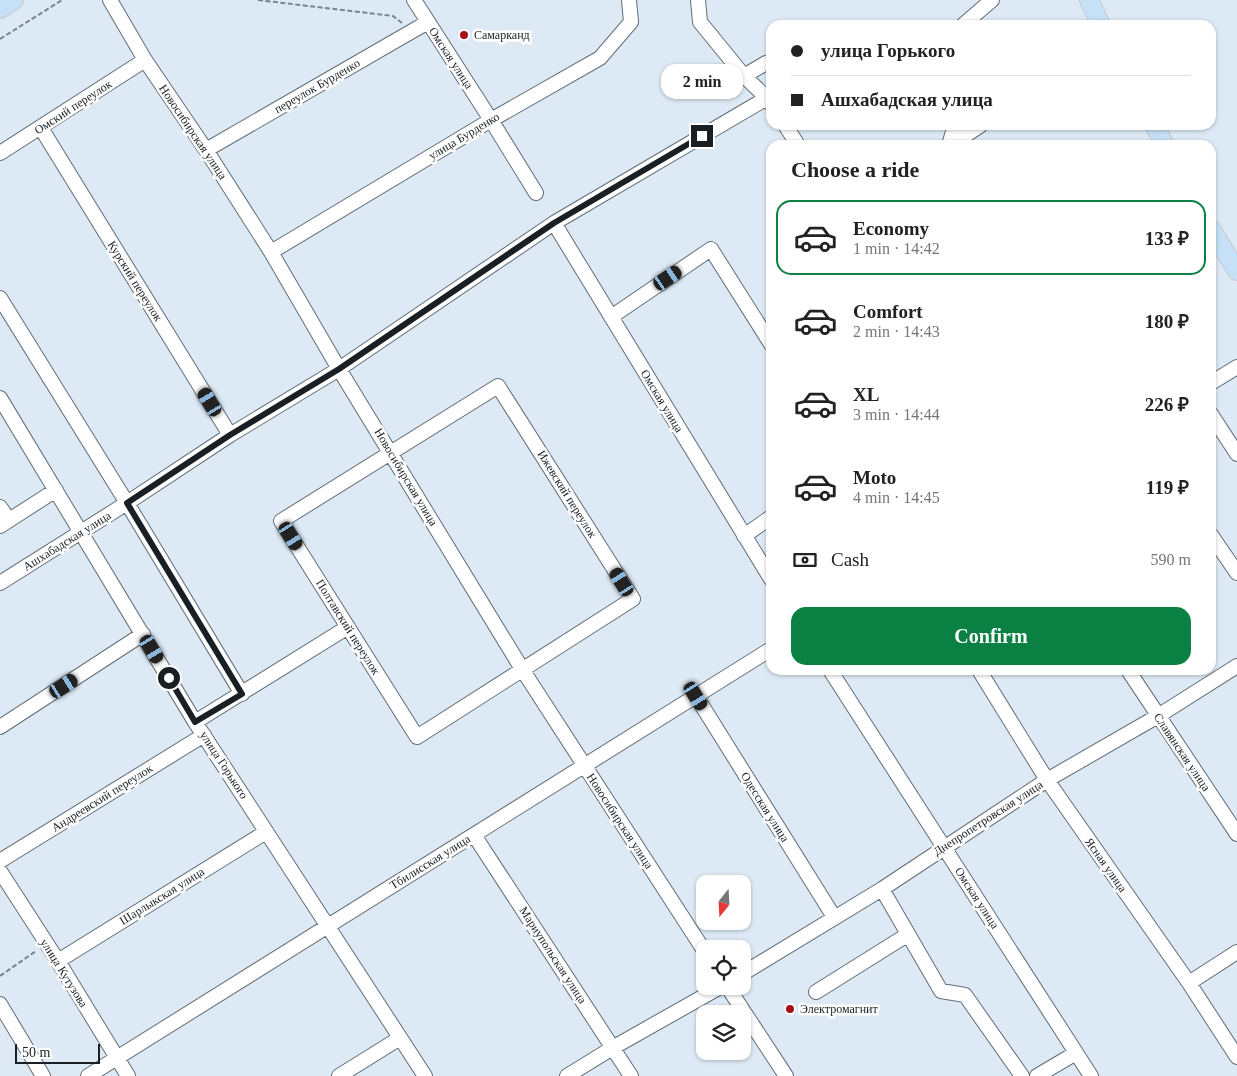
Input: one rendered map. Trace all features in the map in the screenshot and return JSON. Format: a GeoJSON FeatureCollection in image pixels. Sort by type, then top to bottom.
{"type":"FeatureCollection","features":[{"type":"Feature","properties":{"kind":"main road"},"geometry":{"type":"LineString","coordinates":[[0,9],[14,0]]}},
{"type":"Feature","properties":{"kind":"main road"},"geometry":{"type":"LineString","coordinates":[[1089,0],[1099,20]]}},
{"type":"Feature","properties":{"kind":"main road"},"geometry":{"type":"LineString","coordinates":[[1216,242],[1237,271]]}},
{"type":"Feature","properties":{"kind":"street","name":"Новосибирская улица"},"geometry":{"type":"LineString","coordinates":[[110,0],[145,60],[206,150],[271,252],[339,369],[522,669],[697,940]]}},
{"type":"Feature","properties":{"kind":"street","name":"Омская улица"},"geometry":{"type":"LineString","coordinates":[[414,0],[536,193]]}},
{"type":"Feature","properties":{"kind":"street","name":"улица Бурденко"},"geometry":{"type":"LineString","coordinates":[[271,252],[491,120],[600,58],[631,22],[629,0]]}},
{"type":"Feature","properties":{"kind":"street"},"geometry":{"type":"LineString","coordinates":[[698,0],[700,22],[744,76],[766,98]]}},
{"type":"Feature","properties":{"kind":"street"},"geometry":{"type":"LineString","coordinates":[[969,20],[992,0]]}},
{"type":"Feature","properties":{"kind":"street","name":"переулок Бурденко"},"geometry":{"type":"LineString","coordinates":[[206,150],[428,22]]}},
{"type":"Feature","properties":{"kind":"street","name":"Омский переулок"},"geometry":{"type":"LineString","coordinates":[[0,152],[41,128],[145,60]]}},
{"type":"Feature","properties":{"kind":"street"},"geometry":{"type":"LineString","coordinates":[[744,76],[766,63]]}},
{"type":"Feature","properties":{"kind":"street","name":"Ашхабадская улица"},"geometry":{"type":"LineString","coordinates":[[0,583],[230,435],[339,369],[554,223],[766,103]]}},
{"type":"Feature","properties":{"kind":"street","name":"Курский переулок"},"geometry":{"type":"LineString","coordinates":[[41,128],[230,435]]}},
{"type":"Feature","properties":{"kind":"street"},"geometry":{"type":"LineString","coordinates":[[958,140],[973,130]]}},
{"type":"Feature","properties":{"kind":"street","name":"Омская улица"},"geometry":{"type":"LineString","coordinates":[[554,223],[766,571]]}},
{"type":"Feature","properties":{"kind":"street"},"geometry":{"type":"LineString","coordinates":[[610,317],[711,249],[766,336]]}},
{"type":"Feature","properties":{"kind":"street"},"geometry":{"type":"LineString","coordinates":[[0,298],[242,694]]}},
{"type":"Feature","properties":{"kind":"street"},"geometry":{"type":"LineString","coordinates":[[1216,380],[1237,367]]}},
{"type":"Feature","properties":{"kind":"street","name":"Ижевский переулок"},"geometry":{"type":"LineString","coordinates":[[391,452],[498,386],[633,599],[522,669]]}},
{"type":"Feature","properties":{"kind":"street","name":"улица Горького"},"geometry":{"type":"LineString","coordinates":[[0,398],[195,722],[425,1076]]}},
{"type":"Feature","properties":{"kind":"street"},"geometry":{"type":"LineString","coordinates":[[1216,422],[1237,454]]}},
{"type":"Feature","properties":{"kind":"street","name":"Полтавский переулок"},"geometry":{"type":"LineString","coordinates":[[391,452],[282,520],[417,736],[522,669]]}},
{"type":"Feature","properties":{"kind":"street"},"geometry":{"type":"LineString","coordinates":[[0,507],[4,523],[56,490]]}},
{"type":"Feature","properties":{"kind":"street"},"geometry":{"type":"LineString","coordinates":[[744,536],[766,521]]}},
{"type":"Feature","properties":{"kind":"street"},"geometry":{"type":"LineString","coordinates":[[1216,542],[1237,573]]}},
{"type":"Feature","properties":{"kind":"street"},"geometry":{"type":"LineString","coordinates":[[195,722],[348,627]]}},
{"type":"Feature","properties":{"kind":"street"},"geometry":{"type":"LineString","coordinates":[[0,727],[143,634]]}},
{"type":"Feature","properties":{"kind":"street","name":"Тбилисская улица"},"geometry":{"type":"LineString","coordinates":[[88,1076],[766,652]]}},
{"type":"Feature","properties":{"kind":"street","name":"Днепропетровская улица"},"geometry":{"type":"LineString","coordinates":[[751,968],[882,889],[1047,780],[1158,716],[1237,666]]}},
{"type":"Feature","properties":{"kind":"street","name":"Омская улица"},"geometry":{"type":"LineString","coordinates":[[833,675],[1092,1076]]}},
{"type":"Feature","properties":{"kind":"street","name":"Ясная улица"},"geometry":{"type":"LineString","coordinates":[[982,675],[1047,780],[1189,983],[1237,1056]]}},
{"type":"Feature","properties":{"kind":"street","name":"Славянская улица"},"geometry":{"type":"LineString","coordinates":[[1131,675],[1237,834]]}},
{"type":"Feature","properties":{"kind":"street","name":"Одесская улица"},"geometry":{"type":"LineString","coordinates":[[696,696],[834,917]]}},
{"type":"Feature","properties":{"kind":"street","name":"Андреевский переулок"},"geometry":{"type":"LineString","coordinates":[[0,861],[204,735]]}},
{"type":"Feature","properties":{"kind":"street","name":"Шарлыкская улица"},"geometry":{"type":"LineString","coordinates":[[58,961],[266,832]]}},
{"type":"Feature","properties":{"kind":"street","name":"Мариупольская улица"},"geometry":{"type":"LineString","coordinates":[[474,835],[614,1047],[631,1076]]}},
{"type":"Feature","properties":{"kind":"street","name":"улица Кутузова"},"geometry":{"type":"LineString","coordinates":[[0,871],[58,961],[128,1076]]}},
{"type":"Feature","properties":{"kind":"street"},"geometry":{"type":"LineString","coordinates":[[882,889],[941,991],[965,995],[1022,1076]]}},
{"type":"Feature","properties":{"kind":"street"},"geometry":{"type":"LineString","coordinates":[[816,992],[907,935]]}},
{"type":"Feature","properties":{"kind":"street"},"geometry":{"type":"LineString","coordinates":[[1189,983],[1237,952]]}},
{"type":"Feature","properties":{"kind":"street"},"geometry":{"type":"LineString","coordinates":[[567,1076],[706,995]]}},
{"type":"Feature","properties":{"kind":"street"},"geometry":{"type":"LineString","coordinates":[[733,995],[786,1076]]}},
{"type":"Feature","properties":{"kind":"street"},"geometry":{"type":"LineString","coordinates":[[0,1004],[43,1076]]}},
{"type":"Feature","properties":{"kind":"street"},"geometry":{"type":"LineString","coordinates":[[339,1076],[400,1038]]}},
{"type":"Feature","properties":{"kind":"street"},"geometry":{"type":"LineString","coordinates":[[1037,1076],[1076,1053]]}},
{"type":"Feature","properties":{"kind":"path"},"geometry":{"type":"LineString","coordinates":[[0,39],[62,0]]}},
{"type":"Feature","properties":{"kind":"path"},"geometry":{"type":"LineString","coordinates":[[258,0],[393,16],[412,31]]}},
{"type":"Feature","properties":{"kind":"path"},"geometry":{"type":"LineString","coordinates":[[0,976],[46,944]]}},
{"type":"Feature","properties":{"kind":"place","name":"Самарканд"},"geometry":{"type":"Point","coordinates":[464,35]}},
{"type":"Feature","properties":{"kind":"place","name":"Электромагнит"},"geometry":{"type":"Point","coordinates":[790,1009]}},
{"type":"Feature","properties":{"kind":"route"},"geometry":{"type":"LineString","coordinates":[[169,678],[195,722],[242,694],[127,503],[230,435],[339,369],[554,223],[702,136]]}}]}
